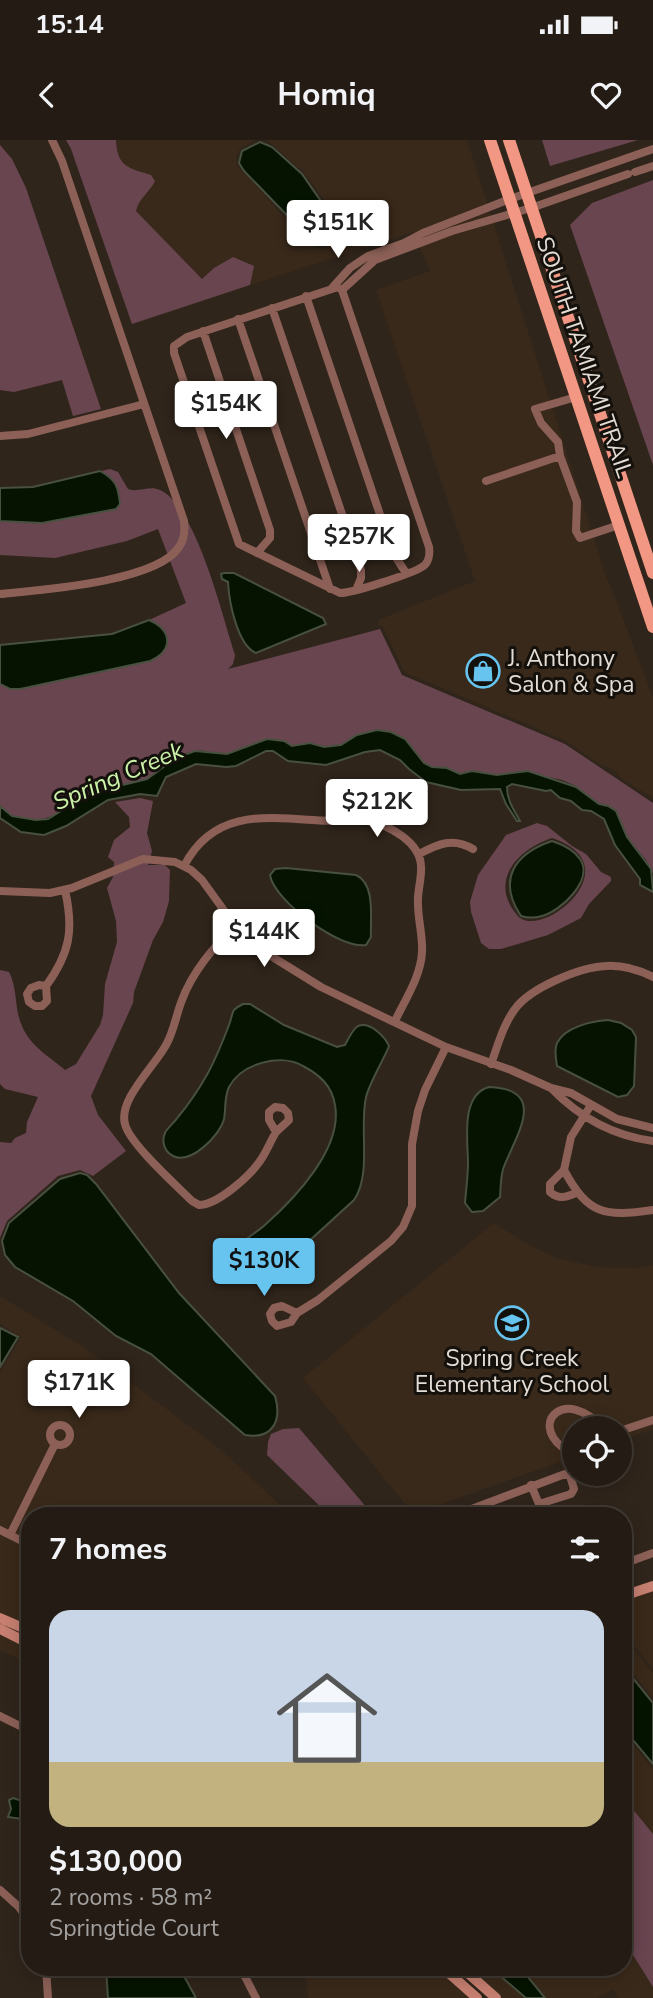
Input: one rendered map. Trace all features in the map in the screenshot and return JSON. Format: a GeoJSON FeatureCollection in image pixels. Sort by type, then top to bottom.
{"type":"FeatureCollection","features":[{"type":"Feature","properties":{"kind":"main road","name":"SOUTH TAMIAMI TRAIL"},"geometry":{"type":"LineString","coordinates":[[490,140],[653,627]]}},
{"type":"Feature","properties":{"kind":"main road","name":"SOUTH TAMIAMI TRAIL"},"geometry":{"type":"LineString","coordinates":[[509,140],[653,573]]}},
{"type":"Feature","properties":{"kind":"street"},"geometry":{"type":"LineString","coordinates":[[0,594],[115,579],[160,563],[179,548],[183,540],[184,521],[62,161],[52,140]]}},
{"type":"Feature","properties":{"kind":"street"},"geometry":{"type":"LineString","coordinates":[[332,288],[375,260],[512,205],[526,193],[653,149]]}},
{"type":"Feature","properties":{"kind":"street"},"geometry":{"type":"LineString","coordinates":[[342,289],[368,256],[423,233],[512,205],[531,208],[653,166]]}},
{"type":"Feature","properties":{"kind":"street"},"geometry":{"type":"LineString","coordinates":[[332,288],[342,289],[429,547],[427,562],[422,567],[340,593],[239,544],[175,360],[174,346],[180,340],[238,319],[332,288]]}},
{"type":"Feature","properties":{"kind":"street"},"geometry":{"type":"LineString","coordinates":[[306,296],[393,553],[406,573]]}},
{"type":"Feature","properties":{"kind":"street"},"geometry":{"type":"LineString","coordinates":[[272,308],[361,570],[356,590]]}},
{"type":"Feature","properties":{"kind":"street"},"geometry":{"type":"LineString","coordinates":[[238,319],[330,589]]}},
{"type":"Feature","properties":{"kind":"street"},"geometry":{"type":"LineString","coordinates":[[203,331],[270,530],[270,538],[257,553]]}},
{"type":"Feature","properties":{"kind":"street"},"geometry":{"type":"LineString","coordinates":[[576,397],[535,409],[541,423],[555,437],[577,502],[576,531],[580,538],[619,525]]}},
{"type":"Feature","properties":{"kind":"street"},"geometry":{"type":"LineString","coordinates":[[0,436],[28,434],[144,404]]}},
{"type":"Feature","properties":{"kind":"street"},"geometry":{"type":"LineString","coordinates":[[486,481],[560,456]]}},
{"type":"Feature","properties":{"kind":"street"},"geometry":{"type":"LineString","coordinates":[[184,866],[195,846],[215,829],[241,821],[271,817],[375,822],[404,838],[419,854],[421,866],[418,903],[422,941],[421,960],[395,1021]]}},
{"type":"Feature","properties":{"kind":"street"},"geometry":{"type":"LineString","coordinates":[[419,854],[441,843],[465,844],[473,849]]}},
{"type":"Feature","properties":{"kind":"street"},"geometry":{"type":"LineString","coordinates":[[0,891],[43,894],[65,890],[143,859],[160,859],[184,866],[202,880],[236,927],[265,953],[321,987],[446,1047],[551,1088],[571,1093],[625,1122],[653,1128]]}},
{"type":"Feature","properties":{"kind":"street"},"geometry":{"type":"LineString","coordinates":[[46,986],[59,967],[70,936],[71,919],[65,890]]}},
{"type":"Feature","properties":{"kind":"street"},"geometry":{"type":"LineString","coordinates":[[236,927],[222,940],[182,998],[167,1045],[127,1104],[125,1126],[132,1139],[199,1205],[213,1202],[253,1170],[276,1132]]}},
{"type":"Feature","properties":{"kind":"street"},"geometry":{"type":"LineString","coordinates":[[491,1064],[514,1010],[526,997],[542,987],[604,965],[628,968],[653,977]]}},
{"type":"Feature","properties":{"kind":"street"},"geometry":{"type":"LineString","coordinates":[[297,1313],[318,1300],[391,1241],[403,1227],[412,1206],[412,1144],[418,1111],[446,1047]]}},
{"type":"Feature","properties":{"kind":"street"},"geometry":{"type":"LineString","coordinates":[[551,1088],[584,1115],[614,1131],[653,1141]]}},
{"type":"Feature","properties":{"kind":"street"},"geometry":{"type":"LineString","coordinates":[[576,1193],[563,1198],[556,1197],[550,1192],[550,1184],[564,1170],[571,1137],[591,1105]]}},
{"type":"Feature","properties":{"kind":"street"},"geometry":{"type":"LineString","coordinates":[[564,1170],[576,1193],[594,1207],[609,1213],[627,1214],[653,1210]]}},
{"type":"Feature","properties":{"kind":"street"},"geometry":{"type":"LineString","coordinates":[[562,1447],[551,1434],[553,1416],[566,1407],[575,1408],[586,1416]]}},
{"type":"Feature","properties":{"kind":"street"},"geometry":{"type":"LineString","coordinates":[[632,1427],[653,1420]]}},
{"type":"Feature","properties":{"kind":"street"},"geometry":{"type":"LineString","coordinates":[[23,1507],[55,1444]]}},
{"type":"Feature","properties":{"kind":"street"},"geometry":{"type":"LineString","coordinates":[[476,1507],[531,1485],[567,1474],[574,1489],[571,1494],[539,1504],[531,1485]]}},
{"type":"Feature","properties":{"kind":"street"},"geometry":{"type":"LineString","coordinates":[[9,1535],[21,1511]]}},
{"type":"Feature","properties":{"kind":"street"},"geometry":{"type":"LineString","coordinates":[[0,1530],[21,1541]]}},
{"type":"Feature","properties":{"kind":"street"},"geometry":{"type":"LineString","coordinates":[[632,1561],[653,1553]]}},
{"type":"Feature","properties":{"kind":"street"},"geometry":{"type":"LineString","coordinates":[[632,1593],[653,1586]]}},
{"type":"Feature","properties":{"kind":"street"},"geometry":{"type":"LineString","coordinates":[[0,1618],[21,1628]]}},
{"type":"Feature","properties":{"kind":"street"},"geometry":{"type":"LineString","coordinates":[[0,1629],[21,1640]]}},
{"type":"Feature","properties":{"kind":"street"},"geometry":{"type":"LineString","coordinates":[[0,1716],[21,1726]]}},
{"type":"Feature","properties":{"kind":"street"},"geometry":{"type":"LineString","coordinates":[[0,1890],[21,1910]]}},
{"type":"Feature","properties":{"kind":"street"},"geometry":{"type":"LineString","coordinates":[[47,1976],[48,1998]]}},
{"type":"Feature","properties":{"kind":"street"},"geometry":{"type":"LineString","coordinates":[[245,1976],[256,1998]]}},
{"type":"Feature","properties":{"kind":"street"},"geometry":{"type":"LineString","coordinates":[[452,1976],[477,1998]]}},
{"type":"Feature","properties":{"kind":"street"},"geometry":{"type":"LineString","coordinates":[[471,1976],[496,1998]]}},
{"type":"Feature","properties":{"kind":"shaded area"},"geometry":{"type":"Polygon","coordinates":[[[66,140],[116,140],[122,161],[131,168],[151,175],[155,181],[136,211],[202,279],[233,257],[254,266],[250,285],[132,324],[66,140]]]}},
{"type":"Feature","properties":{"kind":"shaded area"},"geometry":{"type":"Polygon","coordinates":[[[116,140],[255,140],[240,149],[236,155],[237,165],[291,225],[313,246],[322,249],[334,245],[339,239],[332,211],[304,172],[267,140],[467,140],[607,580],[653,698],[653,798],[622,779],[616,771],[601,765],[566,741],[404,672],[383,627],[379,625],[378,620],[475,581],[376,290],[430,271],[413,232],[250,285],[253,266],[214,268],[202,279],[136,211],[139,199],[151,189],[141,172],[130,170],[118,156],[116,140]]]}},
{"type":"Feature","properties":{"kind":"shaded area"},"geometry":{"type":"Polygon","coordinates":[[[542,140],[638,140],[550,166],[542,140]]]}},
{"type":"Feature","properties":{"kind":"shaded area"},"geometry":{"type":"Polygon","coordinates":[[[260,142],[272,147],[302,174],[329,213],[336,238],[331,243],[314,243],[244,171],[239,163],[242,151],[260,142]]]}},
{"type":"Feature","properties":{"kind":"shaded area"},"geometry":{"type":"Polygon","coordinates":[[[0,145],[12,159],[26,188],[101,409],[73,416],[62,380],[14,392],[0,390],[0,145]]]}},
{"type":"Feature","properties":{"kind":"shaded area"},"geometry":{"type":"Polygon","coordinates":[[[653,180],[653,465],[570,225],[592,203],[653,180]]]}},
{"type":"Feature","properties":{"kind":"shaded area"},"geometry":{"type":"Polygon","coordinates":[[[110,469],[118,472],[128,489],[160,490],[173,500],[186,517],[206,564],[235,655],[233,664],[228,669],[380,629],[402,675],[565,744],[653,803],[653,874],[646,860],[627,837],[616,811],[599,804],[576,786],[562,780],[521,771],[497,775],[477,771],[460,774],[447,768],[432,767],[424,763],[405,739],[377,730],[352,738],[341,745],[324,747],[310,743],[292,746],[269,741],[226,754],[194,751],[181,756],[154,775],[107,788],[50,817],[26,820],[10,814],[0,806],[0,645],[112,634],[186,603],[158,529],[127,541],[55,558],[0,555],[0,487],[33,487],[110,469]]]}},
{"type":"Feature","properties":{"kind":"shaded area"},"geometry":{"type":"Polygon","coordinates":[[[100,471],[110,477],[117,488],[120,504],[116,509],[42,523],[0,521],[0,488],[33,487],[100,471]]]}},
{"type":"Feature","properties":{"kind":"shaded area"},"geometry":{"type":"Polygon","coordinates":[[[234,573],[323,618],[326,624],[256,653],[249,648],[239,632],[232,611],[228,582],[222,579],[221,574],[234,573]]]}},
{"type":"Feature","properties":{"kind":"shaded area"},"geometry":{"type":"Polygon","coordinates":[[[149,620],[162,629],[167,640],[163,651],[150,661],[20,689],[10,689],[0,684],[0,645],[112,634],[149,620]]]}},
{"type":"Feature","properties":{"kind":"shaded area"},"geometry":{"type":"Polygon","coordinates":[[[377,730],[391,732],[405,739],[424,763],[432,767],[447,768],[460,774],[472,771],[497,775],[528,771],[576,787],[599,804],[616,811],[627,837],[651,869],[653,892],[640,885],[640,879],[615,845],[604,819],[560,798],[551,790],[512,784],[507,787],[510,801],[520,821],[517,821],[500,789],[461,790],[426,782],[400,760],[380,750],[326,765],[288,761],[273,751],[266,751],[236,766],[196,764],[166,777],[157,796],[140,794],[108,800],[66,826],[44,835],[21,832],[0,818],[0,806],[12,816],[48,819],[90,793],[147,779],[176,758],[195,751],[227,754],[267,739],[284,741],[292,746],[310,743],[324,747],[341,745],[357,735],[377,730]]]}},
{"type":"Feature","properties":{"kind":"shaded area"},"geometry":{"type":"Polygon","coordinates":[[[140,798],[153,801],[147,833],[152,851],[148,865],[165,865],[170,870],[169,901],[134,992],[133,1003],[91,1096],[98,1115],[126,1151],[93,1176],[80,1170],[58,1176],[7,1221],[0,1238],[0,1142],[11,1143],[26,1133],[27,1122],[38,1097],[5,1089],[0,1084],[0,970],[9,972],[20,1019],[30,1039],[65,1070],[76,1064],[100,1025],[105,984],[117,942],[116,921],[107,888],[113,877],[114,862],[108,857],[114,840],[130,827],[129,817],[115,802],[140,798]]]}},
{"type":"Feature","properties":{"kind":"shaded area"},"geometry":{"type":"Polygon","coordinates":[[[537,823],[547,826],[586,854],[601,872],[611,877],[611,881],[589,904],[581,918],[548,935],[501,949],[489,949],[481,943],[470,902],[478,875],[506,835],[537,823]],[[552,838],[518,858],[506,879],[505,890],[517,915],[528,921],[543,919],[574,898],[583,882],[585,866],[575,850],[552,838]]]}},
{"type":"Feature","properties":{"kind":"shaded area"},"geometry":{"type":"Polygon","coordinates":[[[552,841],[571,850],[580,859],[583,876],[573,894],[558,908],[542,916],[521,916],[510,891],[513,870],[528,853],[552,841]]]}},
{"type":"Feature","properties":{"kind":"shaded area"},"geometry":{"type":"Polygon","coordinates":[[[275,869],[356,875],[362,880],[367,886],[371,903],[371,937],[366,945],[341,940],[326,932],[283,898],[270,875],[275,869]]]}},
{"type":"Feature","properties":{"kind":"shaded area"},"geometry":{"type":"Polygon","coordinates":[[[243,1004],[250,1004],[284,1025],[337,1047],[345,1045],[354,1029],[363,1025],[376,1031],[389,1046],[366,1097],[364,1164],[354,1200],[297,1252],[285,1259],[258,1267],[238,1263],[237,1250],[303,1186],[324,1155],[336,1121],[335,1105],[328,1087],[320,1077],[294,1062],[273,1061],[252,1066],[229,1087],[224,1119],[217,1133],[204,1147],[180,1158],[168,1152],[164,1143],[167,1129],[186,1107],[211,1067],[233,1011],[243,1004]]]}},
{"type":"Feature","properties":{"kind":"shaded area"},"geometry":{"type":"Polygon","coordinates":[[[608,1020],[621,1023],[632,1030],[636,1037],[634,1086],[627,1095],[618,1097],[557,1066],[556,1049],[561,1037],[587,1023],[608,1020]]]}},
{"type":"Feature","properties":{"kind":"shaded area"},"geometry":{"type":"Polygon","coordinates":[[[489,1087],[507,1090],[518,1096],[523,1104],[524,1115],[503,1168],[500,1197],[483,1211],[472,1212],[465,1203],[468,1120],[473,1099],[489,1087]]]}},
{"type":"Feature","properties":{"kind":"shaded area"},"geometry":{"type":"Polygon","coordinates":[[[80,1173],[87,1175],[96,1184],[179,1293],[275,1396],[276,1420],[269,1431],[255,1436],[245,1435],[151,1354],[116,1336],[73,1301],[15,1267],[5,1255],[2,1241],[9,1223],[60,1179],[80,1173]]]}},
{"type":"Feature","properties":{"kind":"shaded area","name":"Spring Creek Elementary School"},"geometry":{"type":"Polygon","coordinates":[[[494,1223],[531,1246],[557,1258],[596,1267],[638,1268],[653,1265],[653,1429],[632,1437],[632,1416],[562,1416],[562,1461],[433,1507],[407,1507],[303,1378],[494,1223]]]}},
{"type":"Feature","properties":{"kind":"shaded area"},"geometry":{"type":"Polygon","coordinates":[[[0,1296],[85,1348],[220,1449],[282,1507],[21,1507],[21,1623],[0,1614],[0,1373],[21,1337],[0,1324],[0,1296]]]}},
{"type":"Feature","properties":{"kind":"shaded area"},"geometry":{"type":"Polygon","coordinates":[[[0,1328],[18,1337],[0,1367],[0,1328]]]}},
{"type":"Feature","properties":{"kind":"shaded area"},"geometry":{"type":"Polygon","coordinates":[[[299,1428],[366,1507],[321,1507],[267,1455],[271,1434],[283,1429],[299,1428]]]}},
{"type":"Feature","properties":{"kind":"shaded area"},"geometry":{"type":"Polygon","coordinates":[[[653,1589],[653,1669],[632,1643],[632,1596],[653,1589]]]}},
{"type":"Feature","properties":{"kind":"shaded area"},"geometry":{"type":"Polygon","coordinates":[[[0,1633],[21,1644],[21,1661],[14,1656],[0,1650],[0,1633]]]}},
{"type":"Feature","properties":{"kind":"shaded area"},"geometry":{"type":"Polygon","coordinates":[[[632,1647],[653,1673],[653,1698],[632,1672],[632,1647]]]}},
{"type":"Feature","properties":{"kind":"shaded area"},"geometry":{"type":"Polygon","coordinates":[[[632,1677],[653,1703],[653,1764],[632,1739],[632,1677]]]}},
{"type":"Feature","properties":{"kind":"shaded area"},"geometry":{"type":"Polygon","coordinates":[[[632,1744],[653,1769],[653,1834],[632,1808],[632,1744]]]}},
{"type":"Feature","properties":{"kind":"shaded area"},"geometry":{"type":"Polygon","coordinates":[[[21,1799],[21,1819],[8,1817],[11,1809],[9,1800],[21,1799]]]}},
{"type":"Feature","properties":{"kind":"shaded area"},"geometry":{"type":"Polygon","coordinates":[[[632,1808],[653,1834],[653,1987],[632,1953],[632,1808]]]}},
{"type":"Feature","properties":{"kind":"shaded area"},"geometry":{"type":"Polygon","coordinates":[[[632,1953],[653,1987],[653,1998],[618,1998],[614,1989],[596,1998],[545,1998],[528,1976],[632,1976],[632,1953]]]}},
{"type":"Feature","properties":{"kind":"shaded area"},"geometry":{"type":"Polygon","coordinates":[[[107,1976],[184,1976],[196,1998],[108,1998],[107,1976]]]}},
{"type":"Feature","properties":{"kind":"shaded area"},"geometry":{"type":"Polygon","coordinates":[[[446,1976],[471,1998],[308,1998],[306,1977],[446,1976]]]}},
{"type":"Feature","properties":{"kind":"shaded area"},"geometry":{"type":"Polygon","coordinates":[[[476,1976],[500,1976],[526,1998],[502,1998],[476,1976]]]}},
{"type":"Feature","properties":{"kind":"shaded area"},"geometry":{"type":"Polygon","coordinates":[[[500,1976],[527,1976],[545,1998],[526,1998],[500,1976]]]}},
{"type":"Feature","properties":{"kind":"place","name":"J. Anthony Salon & Spa"},"geometry":{"type":"Point","coordinates":[483,671]}},
{"type":"Feature","properties":{"kind":"place","name":"Spring Creek Elementary School"},"geometry":{"type":"Point","coordinates":[512,1323]}},
{"type":"Feature","properties":{"kind":"water label","name":"Spring Creek"},"geometry":{"type":"Point","coordinates":[118,776]}}]}
